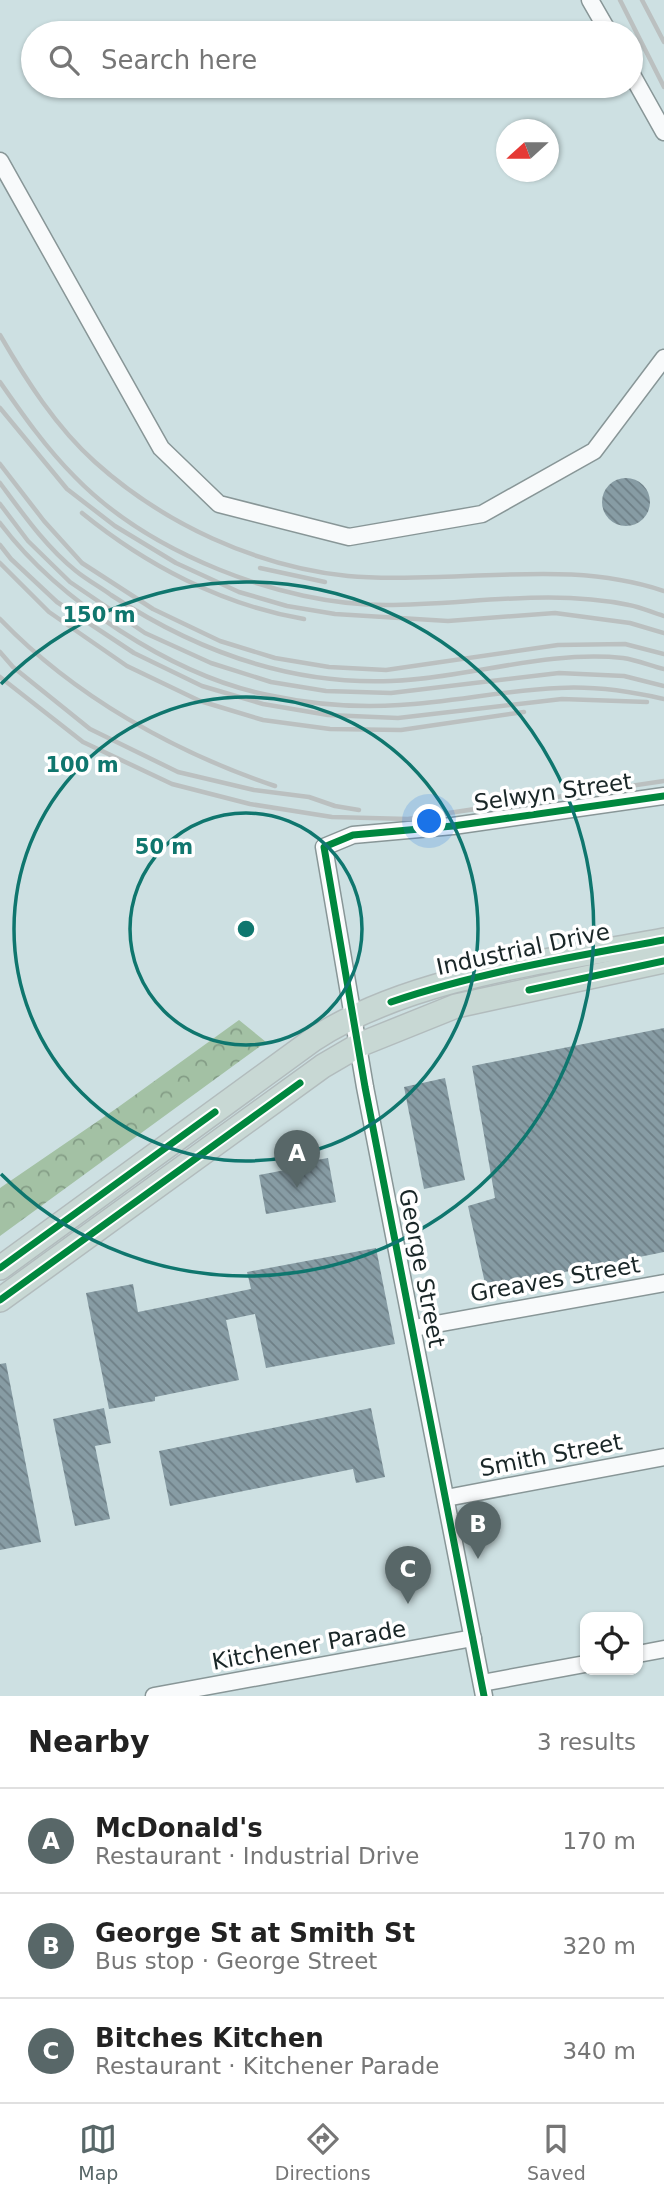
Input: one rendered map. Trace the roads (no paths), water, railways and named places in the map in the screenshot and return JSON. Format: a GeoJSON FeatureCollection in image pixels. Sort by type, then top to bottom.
{"type":"FeatureCollection","features":[{"type":"Feature","properties":{"kind":"highway","name":"Industrial Drive"},"geometry":{"type":"LineString","coordinates":[[0,1268],[314,1039],[353,1017],[453,982],[517,967],[664,940]]}},
{"type":"Feature","properties":{"kind":"highway","name":"Industrial Drive"},"geometry":{"type":"LineString","coordinates":[[0,1300],[323,1066],[359,1045],[456,1006],[664,961]]}},
{"type":"Feature","properties":{"kind":"street"},"geometry":{"type":"LineString","coordinates":[[590,0],[601,21]]}},
{"type":"Feature","properties":{"kind":"street"},"geometry":{"type":"LineString","coordinates":[[643,94],[664,132]]}},
{"type":"Feature","properties":{"kind":"street"},"geometry":{"type":"LineString","coordinates":[[0,161],[161,448],[219,504],[349,537],[482,514],[594,451],[664,358]]}},
{"type":"Feature","properties":{"kind":"street","name":"Selwyn Street"},"geometry":{"type":"LineString","coordinates":[[324,847],[353,835],[453,826],[664,796]]}},
{"type":"Feature","properties":{"kind":"street","name":"George Street"},"geometry":{"type":"LineString","coordinates":[[324,847],[353,1017],[483,1690]]}},
{"type":"Feature","properties":{"kind":"street","name":"Greaves Street"},"geometry":{"type":"LineString","coordinates":[[414,1328],[664,1283]]}},
{"type":"Feature","properties":{"kind":"street","name":"Smith Street"},"geometry":{"type":"LineString","coordinates":[[446,1498],[664,1457]]}},
{"type":"Feature","properties":{"kind":"street","name":"Kitchener Parade"},"geometry":{"type":"LineString","coordinates":[[154,1696],[473,1638]]}},
{"type":"Feature","properties":{"kind":"street"},"geometry":{"type":"LineString","coordinates":[[643,1653],[664,1649]]}},
{"type":"Feature","properties":{"kind":"street"},"geometry":{"type":"LineString","coordinates":[[483,1690],[580,1665]]}},
{"type":"Feature","properties":{"kind":"railway"},"geometry":{"type":"LineString","coordinates":[[620,0],[631,21]]}},
{"type":"Feature","properties":{"kind":"railway"},"geometry":{"type":"LineString","coordinates":[[642,0],[664,42]]}},
{"type":"Feature","properties":{"kind":"railway"},"geometry":{"type":"LineString","coordinates":[[643,45],[664,87]]}},
{"type":"Feature","properties":{"kind":"railway"},"geometry":{"type":"LineString","coordinates":[[0,335],[43,402],[67,434],[95,462],[151,505],[181,523],[245,552],[313,571],[348,576],[393,578],[580,575],[636,583],[664,591]]}},
{"type":"Feature","properties":{"kind":"railway"},"geometry":{"type":"LineString","coordinates":[[0,382],[54,455],[105,504],[178,551],[261,585],[346,603],[386,605],[569,598],[629,605],[664,616]]}},
{"type":"Feature","properties":{"kind":"railway"},"geometry":{"type":"LineString","coordinates":[[0,408],[67,489],[115,526],[176,563],[239,592],[287,606],[335,614],[448,621],[555,613],[630,623],[664,633]]}},
{"type":"Feature","properties":{"kind":"railway"},"geometry":{"type":"LineString","coordinates":[[0,464],[44,521],[82,563],[153,609],[220,641],[275,658],[329,667],[386,670],[558,645],[625,644],[664,654]]}},
{"type":"Feature","properties":{"kind":"railway"},"geometry":{"type":"LineString","coordinates":[[0,483],[45,541],[80,574],[176,633],[244,660],[316,677],[353,681],[420,679],[565,658],[623,658],[664,669]]}},
{"type":"Feature","properties":{"kind":"railway"},"geometry":{"type":"LineString","coordinates":[[0,504],[28,541],[70,582],[145,633],[211,663],[271,682],[326,691],[391,693],[559,673],[624,676],[664,686]]}},
{"type":"Feature","properties":{"kind":"railway"},"geometry":{"type":"LineString","coordinates":[[82,513],[132,550],[186,580],[244,604],[304,619]]}},
{"type":"Feature","properties":{"kind":"railway"},"geometry":{"type":"LineString","coordinates":[[0,523],[24,552],[53,580],[120,631],[194,671],[268,695],[300,701],[384,706],[539,689],[586,688],[664,699]]}},
{"type":"Feature","properties":{"kind":"railway"},"geometry":{"type":"LineString","coordinates":[[0,545],[11,559],[57,602],[134,653],[202,686],[263,704],[328,715],[398,718],[562,699],[647,702]]}},
{"type":"Feature","properties":{"kind":"railway"},"geometry":{"type":"LineString","coordinates":[[0,563],[49,612],[127,666],[200,701],[263,720],[330,729],[401,730],[524,712]]}},
{"type":"Feature","properties":{"kind":"railway"},"geometry":{"type":"LineString","coordinates":[[260,568],[325,582]]}},
{"type":"Feature","properties":{"kind":"railway"},"geometry":{"type":"LineString","coordinates":[[0,619],[60,673],[127,719],[200,756],[275,786]]}},
{"type":"Feature","properties":{"kind":"railway"},"geometry":{"type":"LineString","coordinates":[[0,652],[13,667],[90,729],[178,772],[254,790],[309,797],[335,806],[359,810]]}},
{"type":"Feature","properties":{"kind":"railway"},"geometry":{"type":"LineString","coordinates":[[0,677],[83,742],[172,784],[250,804],[332,817],[408,819],[664,781]]}},
{"type":"Feature","properties":{"kind":"place","name":"McDonald's"},"geometry":{"type":"Point","coordinates":[297,1188]}},
{"type":"Feature","properties":{"kind":"place","name":"George St at Smith St"},"geometry":{"type":"Point","coordinates":[478,1559]}},
{"type":"Feature","properties":{"kind":"place","name":"Bitches Kitchen"},"geometry":{"type":"Point","coordinates":[408,1604]}}]}
